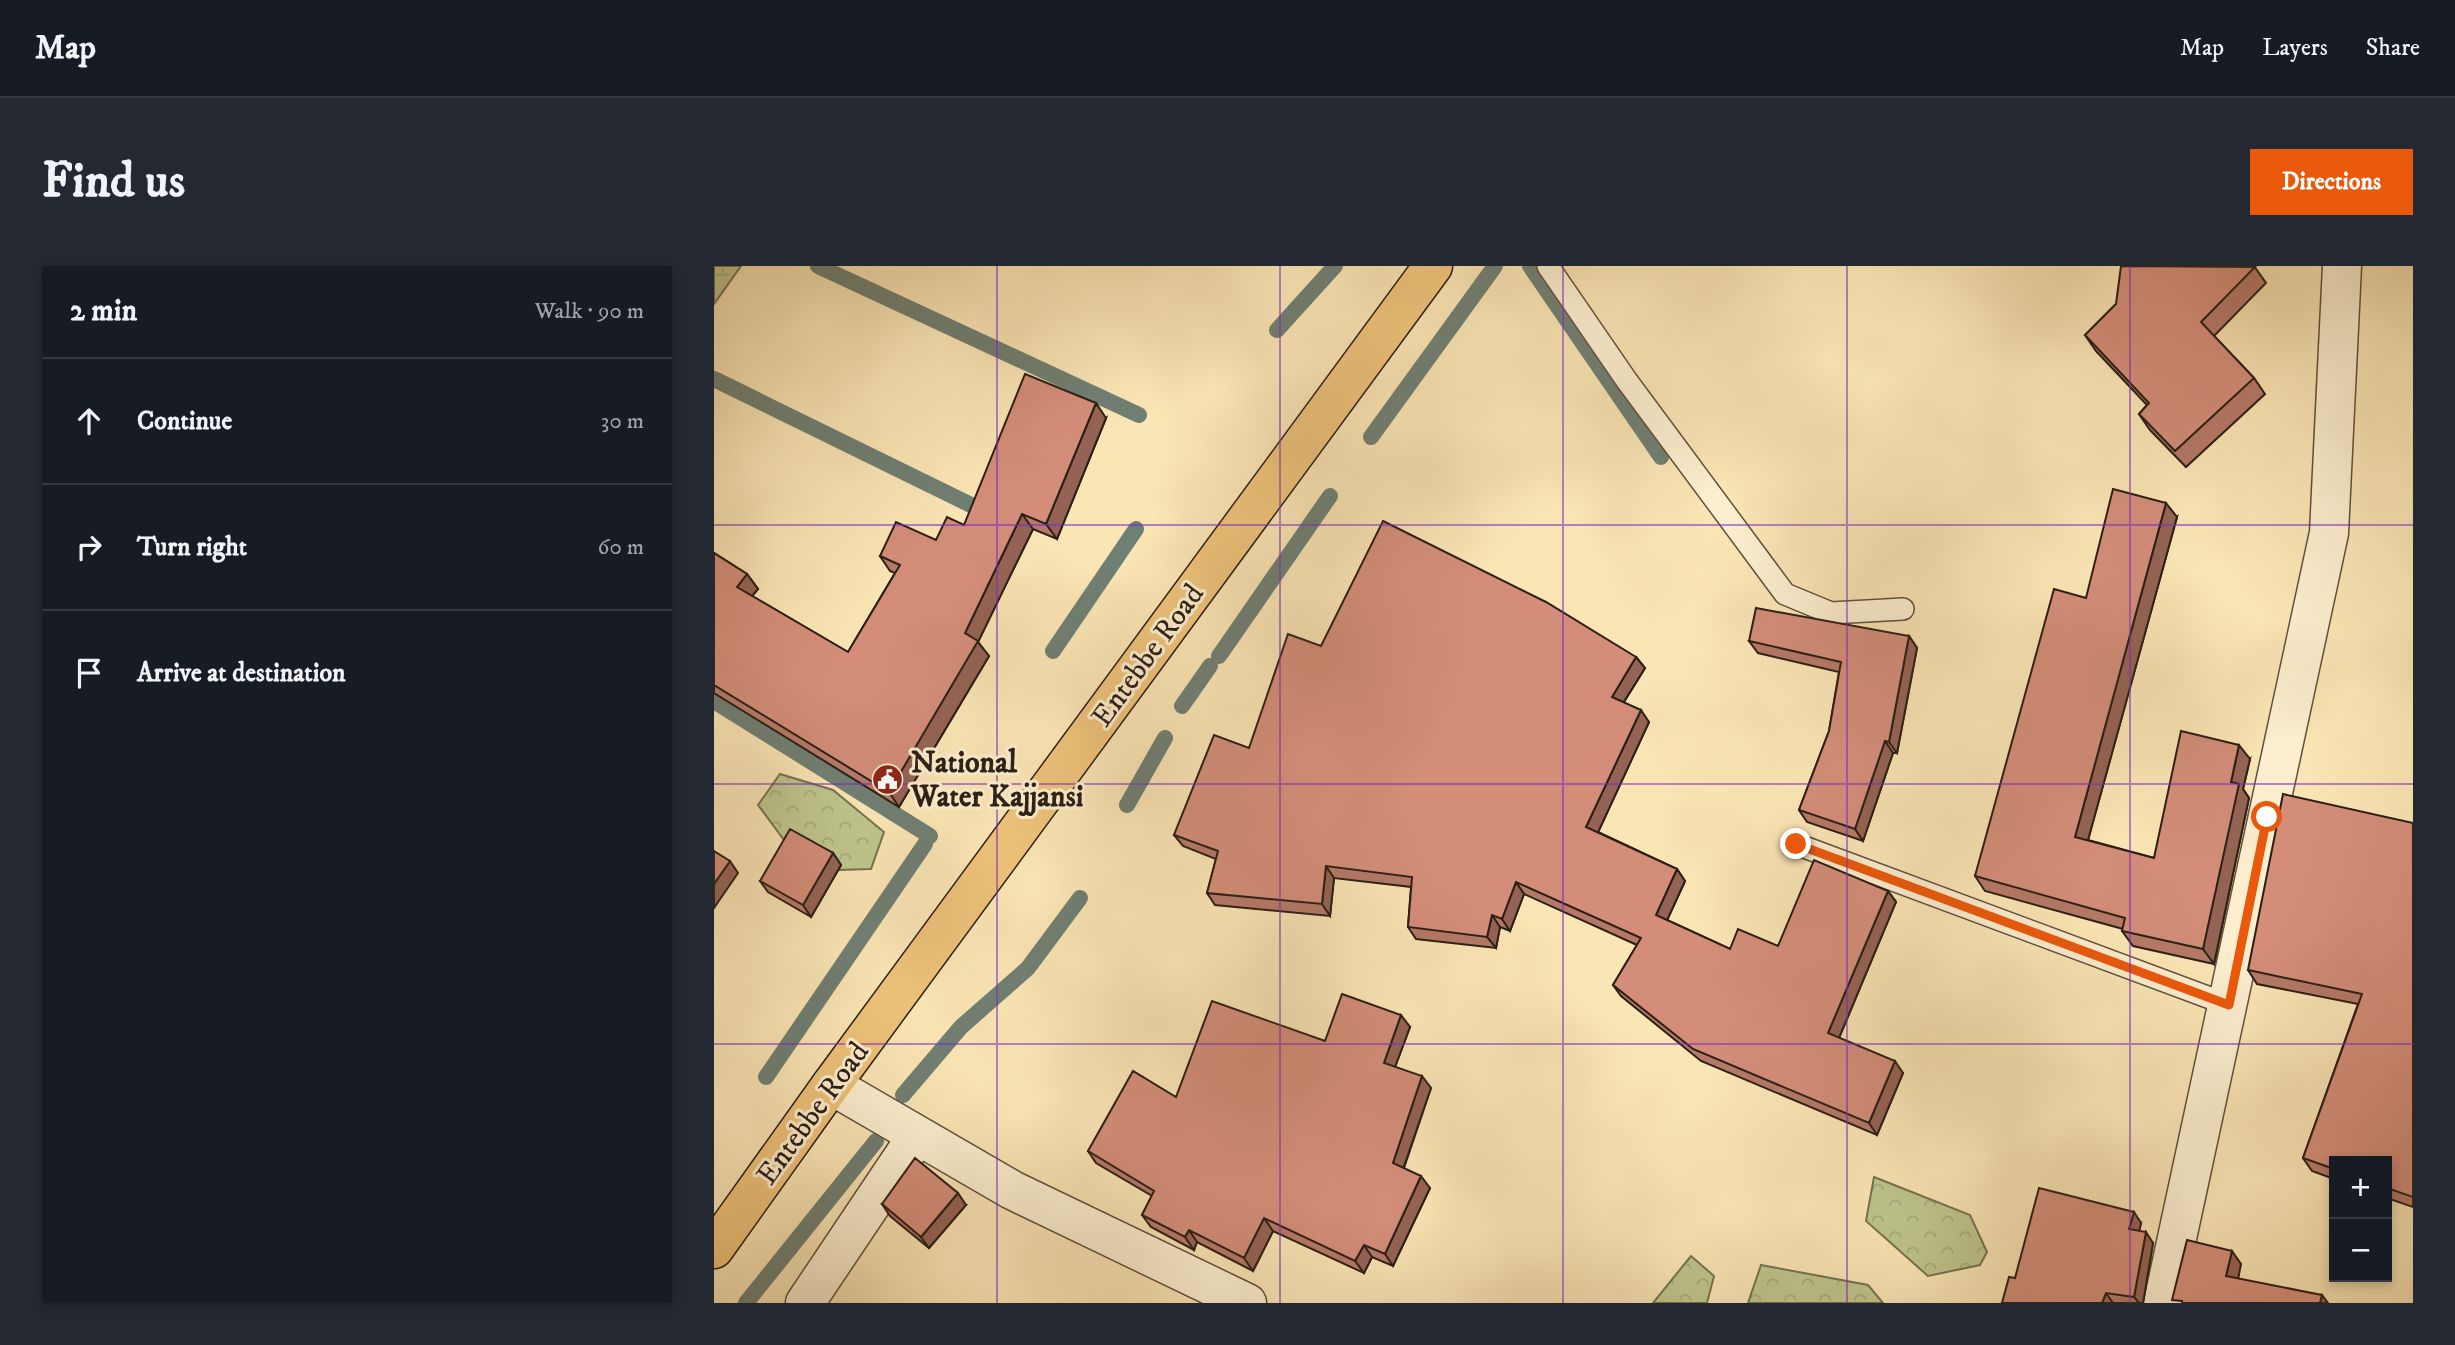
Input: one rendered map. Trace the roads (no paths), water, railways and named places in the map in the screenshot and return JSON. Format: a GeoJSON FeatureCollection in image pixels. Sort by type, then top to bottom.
{"type":"FeatureCollection","features":[{"type":"Feature","properties":{"kind":"main road","name":"Entebbe Road"},"geometry":{"type":"LineString","coordinates":[[714,1249],[831,1085],[1433,266]]}},
{"type":"Feature","properties":{"kind":"street"},"geometry":{"type":"LineString","coordinates":[[2163,1303],[2329,533],[2342,266]]}},
{"type":"Feature","properties":{"kind":"street"},"geometry":{"type":"LineString","coordinates":[[831,1085],[1012,1190],[1247,1303]]}},
{"type":"Feature","properties":{"kind":"street"},"geometry":{"type":"LineString","coordinates":[[805,1303],[917,1136]]}},
{"type":"Feature","properties":{"kind":"lane"},"geometry":{"type":"LineString","coordinates":[[1548,266],[1627,381],[1784,594],[1831,613],[1903,609]]}},
{"type":"Feature","properties":{"kind":"lane"},"geometry":{"type":"LineString","coordinates":[[1796,844],[2229,1005]]}},
{"type":"Feature","properties":{"kind":"waterway"},"geometry":{"type":"LineString","coordinates":[[818,266],[1139,415]]}},
{"type":"Feature","properties":{"kind":"waterway"},"geometry":{"type":"LineString","coordinates":[[1277,330],[1335,266]]}},
{"type":"Feature","properties":{"kind":"waterway"},"geometry":{"type":"LineString","coordinates":[[1371,437],[1495,266]]}},
{"type":"Feature","properties":{"kind":"waterway"},"geometry":{"type":"LineString","coordinates":[[1530,266],[1661,457]]}},
{"type":"Feature","properties":{"kind":"waterway"},"geometry":{"type":"LineString","coordinates":[[714,379],[975,507]]}},
{"type":"Feature","properties":{"kind":"waterway"},"geometry":{"type":"LineString","coordinates":[[1219,656],[1330,496]]}},
{"type":"Feature","properties":{"kind":"waterway"},"geometry":{"type":"LineString","coordinates":[[1053,651],[1136,529]]}},
{"type":"Feature","properties":{"kind":"waterway"},"geometry":{"type":"LineString","coordinates":[[1182,706],[1210,666]]}},
{"type":"Feature","properties":{"kind":"waterway"},"geometry":{"type":"LineString","coordinates":[[714,701],[930,836]]}},
{"type":"Feature","properties":{"kind":"waterway"},"geometry":{"type":"LineString","coordinates":[[1127,805],[1165,738]]}},
{"type":"Feature","properties":{"kind":"waterway"},"geometry":{"type":"LineString","coordinates":[[766,1077],[925,844]]}},
{"type":"Feature","properties":{"kind":"waterway"},"geometry":{"type":"LineString","coordinates":[[903,1095],[961,1027],[1028,968],[1080,898]]}},
{"type":"Feature","properties":{"kind":"waterway"},"geometry":{"type":"LineString","coordinates":[[746,1303],[876,1141]]}},
{"type":"Feature","properties":{"kind":"place","name":"National Water Kajjansi"},"geometry":{"type":"Point","coordinates":[888,779]}}]}
